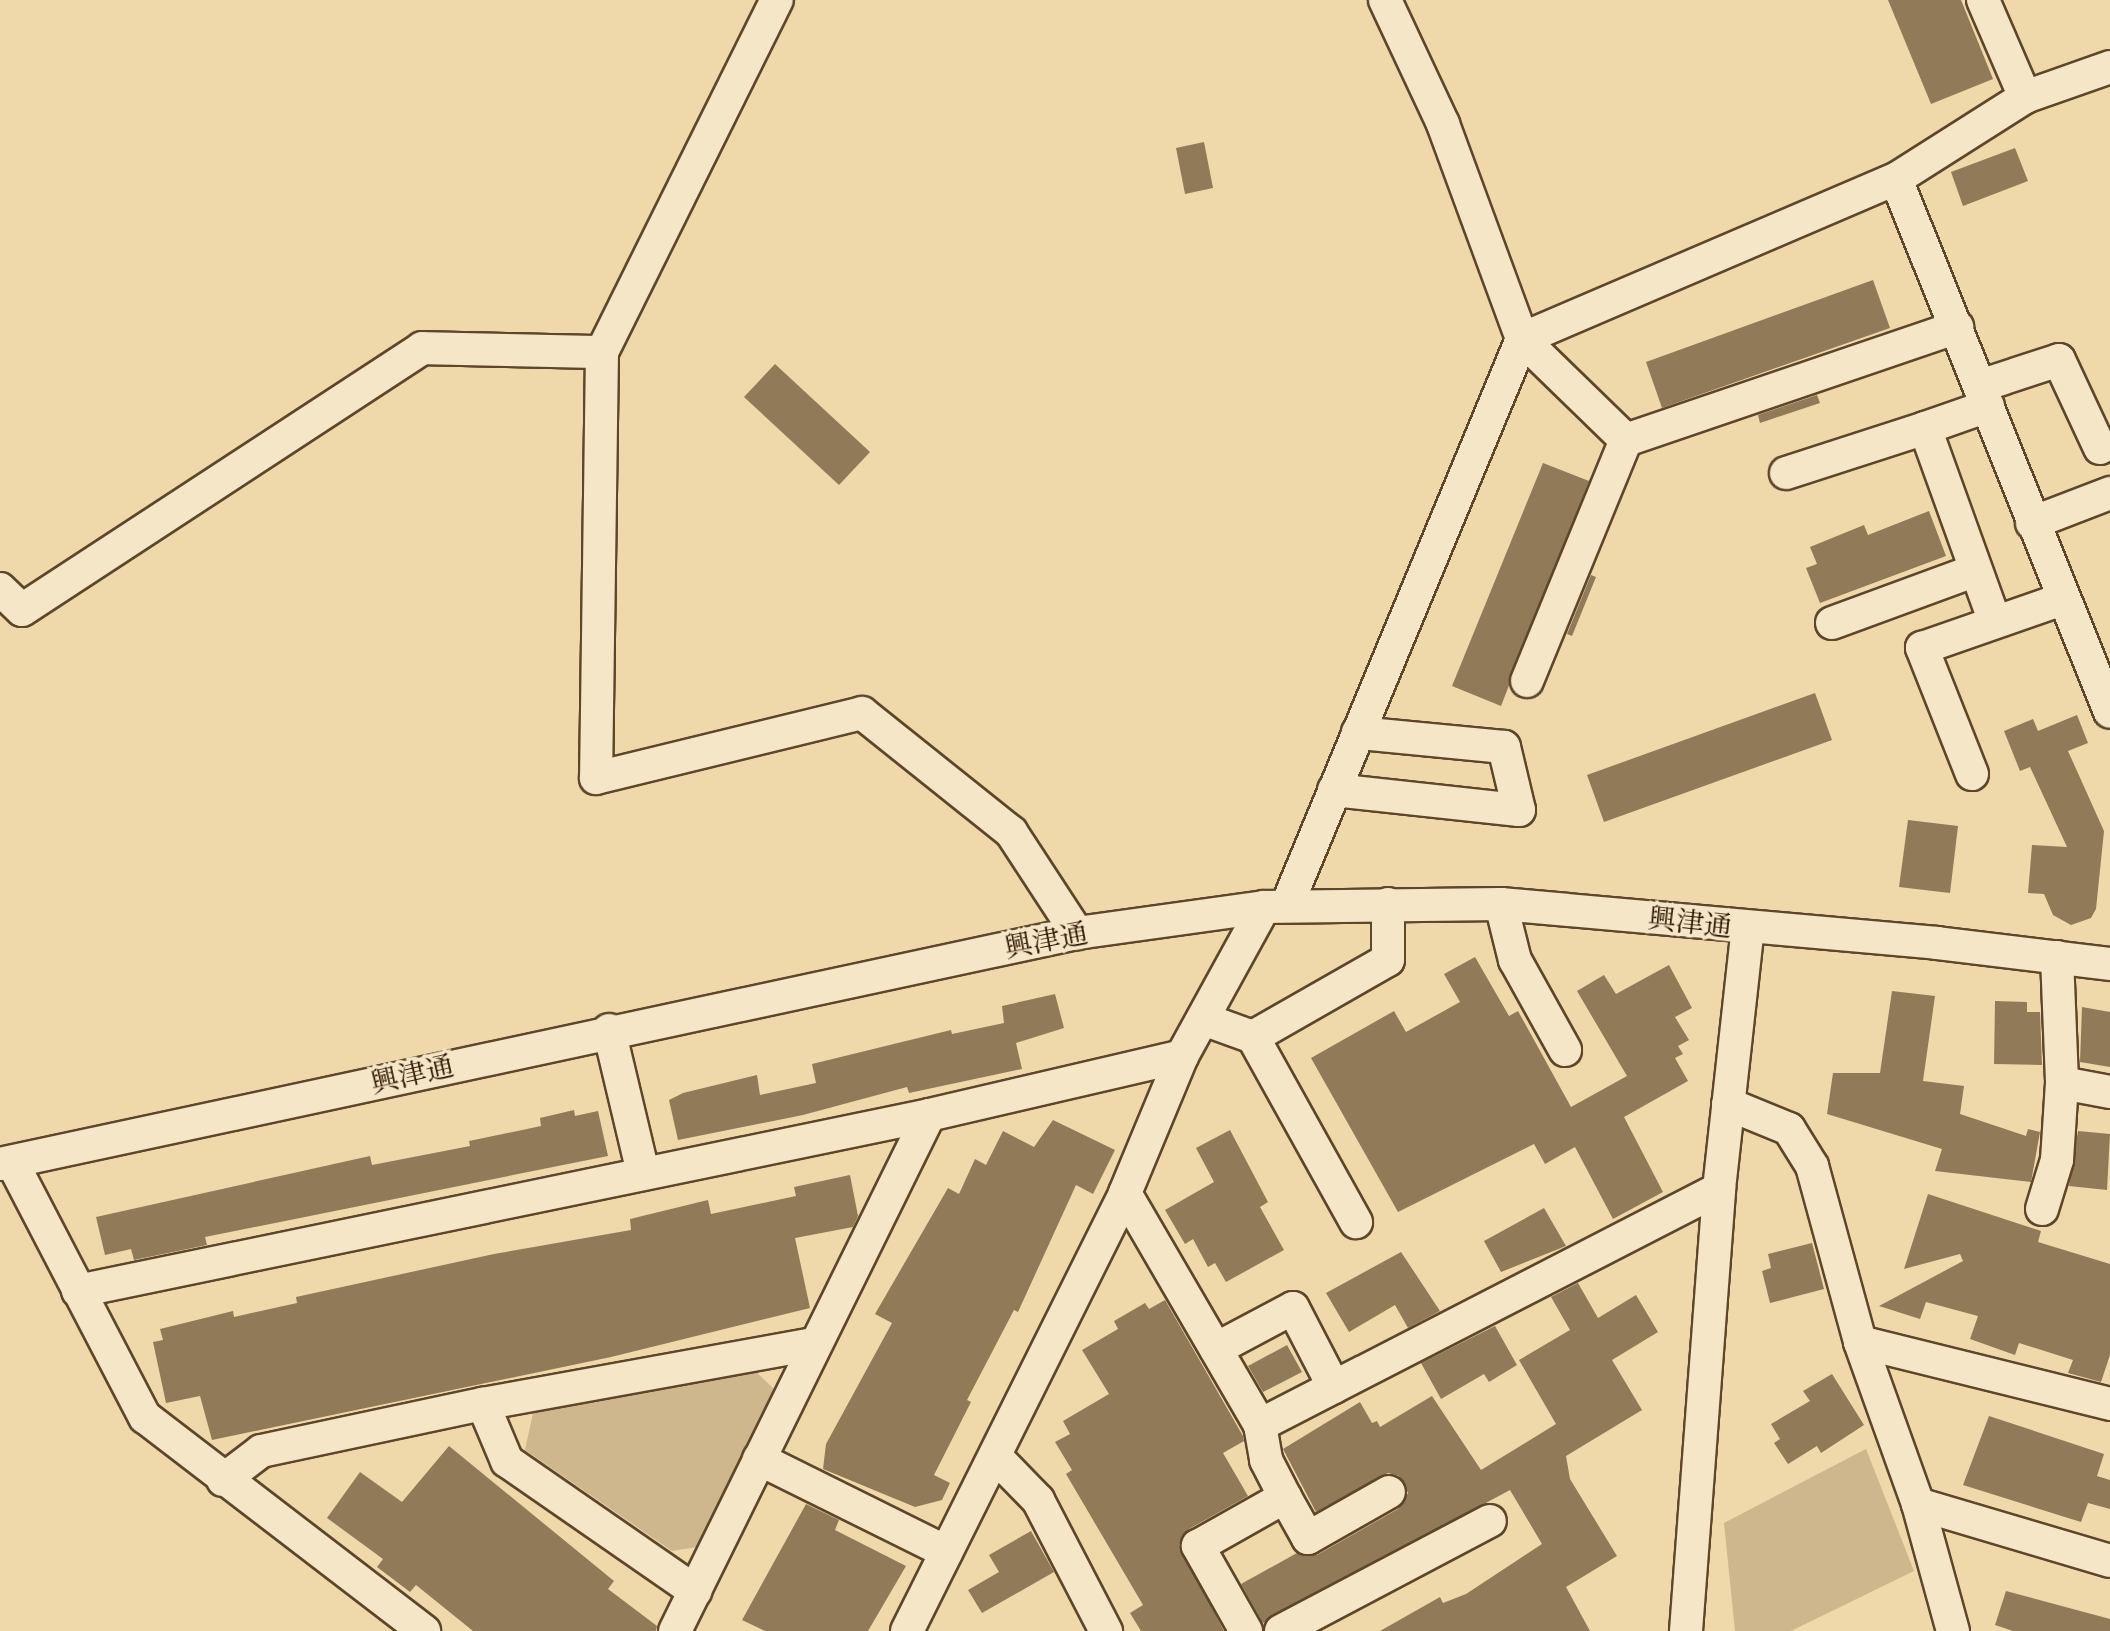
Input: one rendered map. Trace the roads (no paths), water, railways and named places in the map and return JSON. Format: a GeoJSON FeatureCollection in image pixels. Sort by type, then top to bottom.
{"type":"FeatureCollection","features":[{"type":"Feature","properties":{"kind":"street"},"geometry":{"type":"LineString","coordinates":[[777,0],[602,352],[596,778],[862,713],[1011,832],[1077,933]]}},
{"type":"Feature","properties":{"kind":"street"},"geometry":{"type":"LineString","coordinates":[[1385,0],[1443,124],[1522,339],[1626,440]]}},
{"type":"Feature","properties":{"kind":"street"},"geometry":{"type":"LineString","coordinates":[[1983,0],[2025,97]]}},
{"type":"Feature","properties":{"kind":"street"},"geometry":{"type":"LineString","coordinates":[[907,1631],[1125,1193],[1182,1056],[1275,906],[1334,790],[1522,339],[1896,179],[2025,97],[2110,67]]}},
{"type":"Feature","properties":{"kind":"street"},"geometry":{"type":"LineString","coordinates":[[1896,179],[2110,712]]}},
{"type":"Feature","properties":{"kind":"street"},"geometry":{"type":"LineString","coordinates":[[1527,681],[1626,440],[1957,327]]}},
{"type":"Feature","properties":{"kind":"street"},"geometry":{"type":"LineString","coordinates":[[0,589],[22,610],[422,348],[602,352]]}},
{"type":"Feature","properties":{"kind":"street"},"geometry":{"type":"LineString","coordinates":[[1786,473],[1925,428],[2059,360],[2100,448]]}},
{"type":"Feature","properties":{"kind":"street"},"geometry":{"type":"LineString","coordinates":[[1925,428],[1994,620]]}},
{"type":"Feature","properties":{"kind":"street"},"geometry":{"type":"LineString","coordinates":[[2032,523],[2110,493]]}},
{"type":"Feature","properties":{"kind":"street"},"geometry":{"type":"LineString","coordinates":[[1832,623],[1976,570]]}},
{"type":"Feature","properties":{"kind":"street"},"geometry":{"type":"LineString","coordinates":[[1972,774],[1922,648],[1994,620],[2063,599]]}},
{"type":"Feature","properties":{"kind":"street"},"geometry":{"type":"LineString","coordinates":[[1334,790],[1519,810],[1504,747],[1358,733]]}},
{"type":"Feature","properties":{"kind":"street"},"geometry":{"type":"LineString","coordinates":[[1253,1037],[1388,960],[1388,904]]}},
{"type":"Feature","properties":{"kind":"street"},"geometry":{"type":"LineString","coordinates":[[1501,904],[1515,960],[1565,1050]]}},
{"type":"Feature","properties":{"kind":"street","name":"興津通"},"geometry":{"type":"LineString","coordinates":[[6,1163],[609,1030],[1077,933],[1275,906],[1501,904],[2110,964]]}},
{"type":"Feature","properties":{"kind":"street"},"geometry":{"type":"LineString","coordinates":[[1686,1631],[1719,1189],[1748,928]]}},
{"type":"Feature","properties":{"kind":"street"},"geometry":{"type":"LineString","coordinates":[[2042,1209],[2057,1160],[2062,1083],[2057,957]]}},
{"type":"Feature","properties":{"kind":"street"},"geometry":{"type":"LineString","coordinates":[[1203,1019],[1253,1037],[1356,1222]]}},
{"type":"Feature","properties":{"kind":"street"},"geometry":{"type":"LineString","coordinates":[[609,1030],[643,1173]]}},
{"type":"Feature","properties":{"kind":"street"},"geometry":{"type":"LineString","coordinates":[[78,1291],[929,1115],[1182,1056]]}},
{"type":"Feature","properties":{"kind":"street"},"geometry":{"type":"LineString","coordinates":[[2062,1083],[2110,1092]]}},
{"type":"Feature","properties":{"kind":"street"},"geometry":{"type":"LineString","coordinates":[[1728,1104],[1789,1129],[1812,1166],[1860,1342],[1918,1504],[1953,1631]]}},
{"type":"Feature","properties":{"kind":"street"},"geometry":{"type":"LineString","coordinates":[[675,1631],[813,1344],[929,1115]]}},
{"type":"Feature","properties":{"kind":"street"},"geometry":{"type":"LineString","coordinates":[[6,1163],[145,1417],[223,1480],[424,1631]]}},
{"type":"Feature","properties":{"kind":"street"},"geometry":{"type":"LineString","coordinates":[[1260,1425],[1719,1189]]}},
{"type":"Feature","properties":{"kind":"street"},"geometry":{"type":"LineString","coordinates":[[1125,1193],[1260,1425],[1266,1460],[1308,1538],[1389,1492]]}},
{"type":"Feature","properties":{"kind":"street"},"geometry":{"type":"LineString","coordinates":[[1216,1349],[1293,1308],[1334,1387]]}},
{"type":"Feature","properties":{"kind":"street"},"geometry":{"type":"LineString","coordinates":[[1860,1342],[2110,1404]]}},
{"type":"Feature","properties":{"kind":"street"},"geometry":{"type":"LineString","coordinates":[[223,1480],[261,1451],[483,1404],[813,1344]]}},
{"type":"Feature","properties":{"kind":"street"},"geometry":{"type":"LineString","coordinates":[[483,1404],[507,1461],[695,1591]]}},
{"type":"Feature","properties":{"kind":"street"},"geometry":{"type":"LineString","coordinates":[[995,1456],[1038,1500],[1106,1631]]}},
{"type":"Feature","properties":{"kind":"street"},"geometry":{"type":"LineString","coordinates":[[759,1459],[946,1552]]}},
{"type":"Feature","properties":{"kind":"street"},"geometry":{"type":"LineString","coordinates":[[1246,1631],[1198,1546],[1285,1497]]}},
{"type":"Feature","properties":{"kind":"street"},"geometry":{"type":"LineString","coordinates":[[1918,1504],[2110,1561]]}},
{"type":"Feature","properties":{"kind":"street"},"geometry":{"type":"LineString","coordinates":[[1281,1631],[1490,1521]]}}]}
